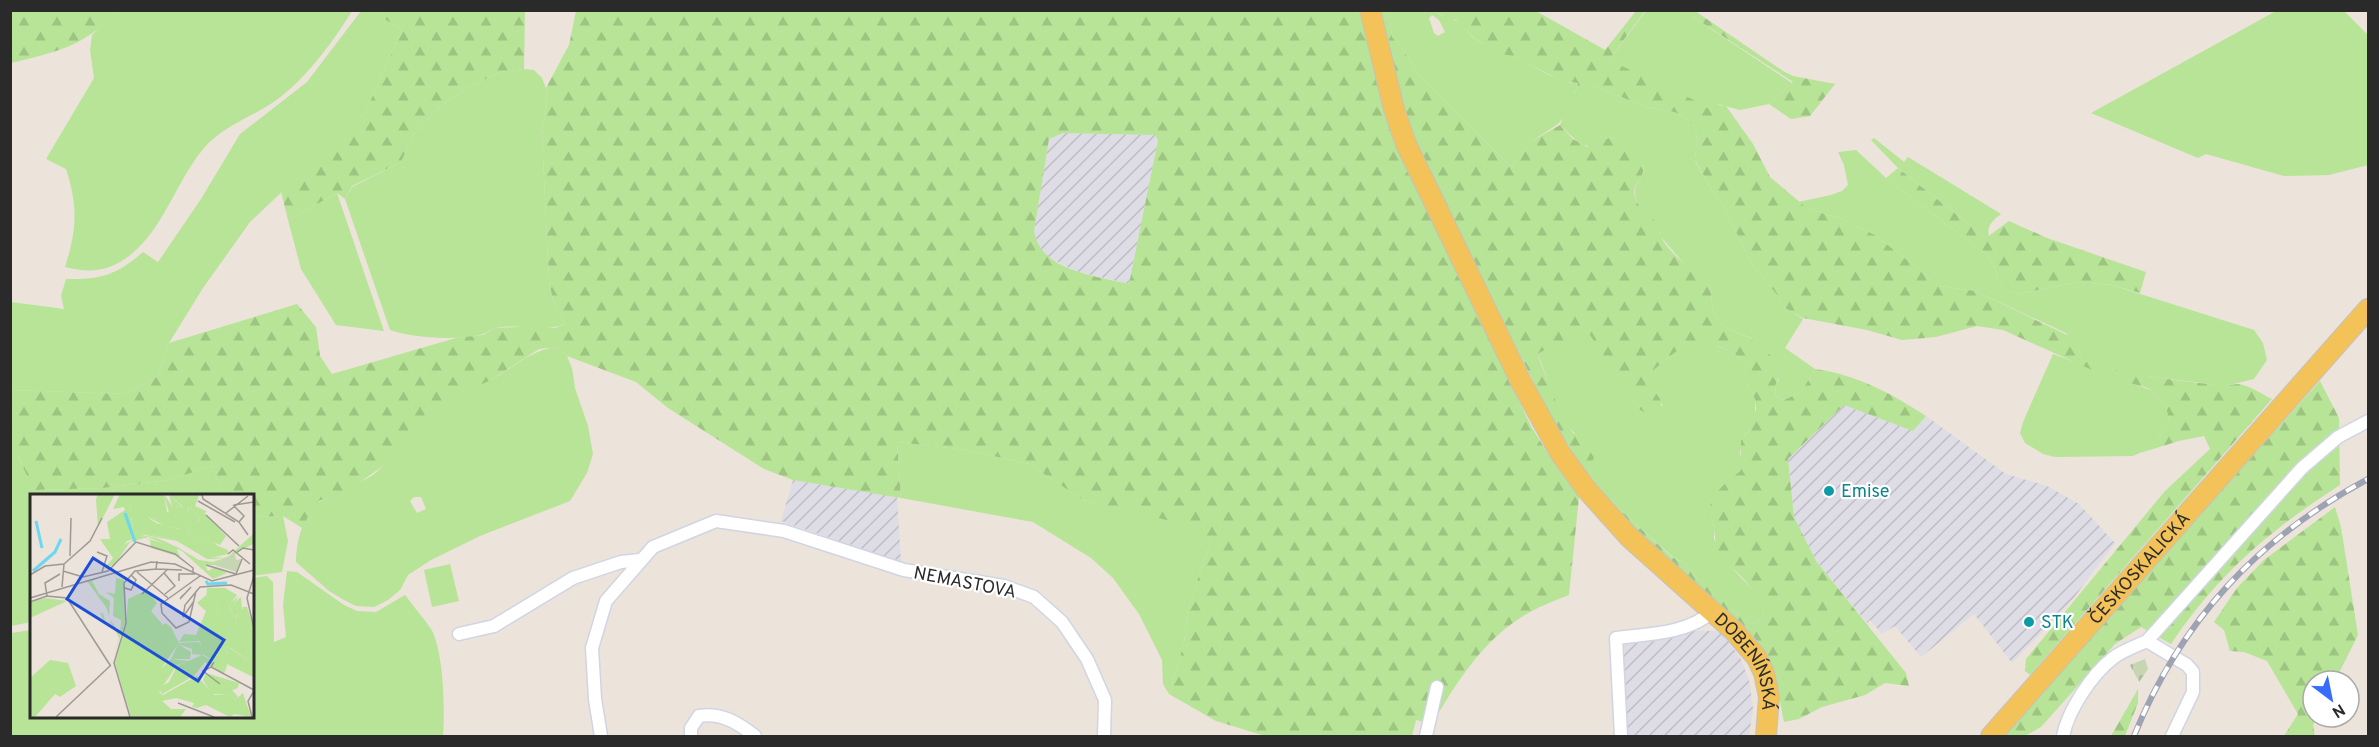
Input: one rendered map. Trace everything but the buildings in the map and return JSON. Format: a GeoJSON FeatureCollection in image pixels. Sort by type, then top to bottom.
{"type":"FeatureCollection","features":[{"type":"Feature","properties":{"kind":"main road"},"geometry":{"type":"LineString","coordinates":[[1370,10],[1394,109],[1415,166],[1541,421],[1573,471],[1629,537],[1713,611]]}},
{"type":"Feature","properties":{"kind":"main road","name":"ČESKOSKALICKÁ"},"geometry":{"type":"LineString","coordinates":[[1991,736],[2368,309]]}},
{"type":"Feature","properties":{"kind":"main road","name":"DOBENÍNSKÁ"},"geometry":{"type":"LineString","coordinates":[[1713,611],[1746,644],[1764,673],[1769,697],[1766,736]]}},
{"type":"Feature","properties":{"kind":"street"},"geometry":{"type":"LineString","coordinates":[[2062,736],[2072,709],[2104,667],[2114,657],[2147,641],[2302,468],[2338,437],[2368,421]]}},
{"type":"Feature","properties":{"kind":"street","name":"NEMASTOVA"},"geometry":{"type":"LineString","coordinates":[[640,560],[653,547],[716,521],[784,531],[904,570],[1004,585],[1034,597],[1062,622],[1087,659],[1105,700],[1104,736]]}},
{"type":"Feature","properties":{"kind":"street"},"geometry":{"type":"LineString","coordinates":[[459,634],[494,626],[573,578],[621,562],[640,560]]}},
{"type":"Feature","properties":{"kind":"street"},"geometry":{"type":"LineString","coordinates":[[601,736],[595,699],[592,648],[606,601],[640,560]]}},
{"type":"Feature","properties":{"kind":"street","name":"DOBENÍNSKÁ"},"geometry":{"type":"LineString","coordinates":[[1621,736],[1616,638],[1684,628],[1702,621],[1713,611]]}},
{"type":"Feature","properties":{"kind":"street"},"geometry":{"type":"LineString","coordinates":[[2147,641],[2187,665],[2193,672],[2193,692],[2172,736]]}},
{"type":"Feature","properties":{"kind":"street"},"geometry":{"type":"LineString","coordinates":[[1426,736],[1437,687]]}},
{"type":"Feature","properties":{"kind":"street"},"geometry":{"type":"LineString","coordinates":[[691,736],[691,728],[699,716],[713,713],[755,736]]}},
{"type":"Feature","properties":{"kind":"shaded area"},"geometry":{"type":"Polygon","coordinates":[[[1063,133],[1155,135],[1158,140],[1129,284],[1075,271],[1047,256],[1036,243],[1034,231],[1049,139],[1063,133]]]}},
{"type":"Feature","properties":{"kind":"shaded area"},"geometry":{"type":"Polygon","coordinates":[[[1844,405],[1913,431],[1926,416],[2006,474],[2047,486],[2079,504],[2115,543],[2070,603],[2012,663],[1974,614],[1921,657],[1895,626],[1882,634],[1870,620],[1867,623],[1816,561],[1794,517],[1788,459],[1844,405]]]}},
{"type":"Feature","properties":{"kind":"shaded area"},"geometry":{"type":"Polygon","coordinates":[[[793,480],[897,497],[901,562],[781,521],[793,480]]]}},
{"type":"Feature","properties":{"kind":"shaded area"},"geometry":{"type":"Polygon","coordinates":[[[1693,631],[1717,631],[1724,635],[1741,659],[1750,684],[1753,709],[1749,736],[1624,736],[1619,642],[1693,631]]]}},
{"type":"Feature","properties":{"kind":"green space"},"geometry":{"type":"Polygon","coordinates":[[[1359,10],[1384,112],[1396,147],[1531,426],[1551,459],[1579,497],[1569,595],[1530,612],[1499,634],[1474,661],[1432,724],[1416,720],[1412,736],[1265,736],[1216,721],[1169,694],[1184,643],[1188,608],[1210,543],[1183,524],[1083,500],[1029,464],[966,450],[897,442],[901,498],[793,480],[764,469],[668,408],[636,382],[567,356],[556,347],[539,349],[489,381],[434,406],[407,432],[392,458],[353,487],[319,501],[302,528],[283,516],[254,517],[254,494],[224,494],[212,466],[169,480],[103,488],[34,490],[18,457],[11,460],[11,390],[127,394],[157,377],[169,343],[297,304],[316,327],[320,356],[332,374],[456,338],[483,335],[495,328],[537,326],[555,328],[565,324],[553,300],[549,282],[542,135],[547,103],[546,88],[569,45],[576,11],[1359,10]],[[1063,133],[1049,139],[1034,231],[1038,244],[1047,255],[1072,270],[1129,284],[1158,140],[1155,135],[1063,133]]]}},
{"type":"Feature","properties":{"kind":"green space"},"geometry":{"type":"Polygon","coordinates":[[[10,11],[115,11],[104,23],[81,40],[41,56],[11,63],[10,11]]]}},
{"type":"Feature","properties":{"kind":"green space"},"geometry":{"type":"Polygon","coordinates":[[[115,11],[352,11],[327,48],[295,85],[272,103],[219,134],[204,148],[185,175],[161,219],[141,245],[129,256],[106,268],[74,269],[65,267],[74,229],[73,195],[70,182],[66,169],[46,159],[94,78],[90,50],[92,35],[115,11]]]}},
{"type":"Feature","properties":{"kind":"green space"},"geometry":{"type":"Polygon","coordinates":[[[361,11],[372,11],[402,30],[365,113],[250,222],[203,288],[169,343],[157,377],[127,394],[11,390],[11,302],[64,309],[61,296],[66,279],[108,274],[125,266],[143,252],[158,262],[201,199],[240,134],[307,82],[361,11]]]}},
{"type":"Feature","properties":{"kind":"green space"},"geometry":{"type":"Polygon","coordinates":[[[372,11],[525,11],[524,69],[500,72],[469,87],[439,107],[414,134],[401,162],[352,186],[345,199],[337,193],[288,220],[281,191],[365,113],[402,30],[372,11]]]}},
{"type":"Feature","properties":{"kind":"green space"},"geometry":{"type":"Polygon","coordinates":[[[1380,11],[1389,11],[1392,37],[1419,75],[1511,167],[1532,141],[1560,125],[1573,139],[1587,147],[1612,137],[1639,154],[1644,166],[1634,192],[1637,202],[1654,219],[1659,226],[1662,239],[1673,252],[1693,273],[1701,273],[1710,287],[1713,310],[1720,322],[1728,329],[1750,338],[1776,360],[1782,369],[1775,386],[1776,397],[1784,400],[1801,392],[1815,369],[1860,380],[1926,416],[1913,431],[1844,405],[1788,459],[1794,517],[1816,561],[1906,673],[1909,686],[1885,683],[1865,695],[1822,707],[1799,719],[1784,722],[1771,667],[1754,637],[1625,519],[1590,477],[1550,416],[1415,140],[1380,11]],[[1586,329],[1537,354],[1562,417],[1573,433],[1588,438],[1588,447],[1594,458],[1588,468],[1604,493],[1672,557],[1686,564],[1695,576],[1746,621],[1751,624],[1758,623],[1764,612],[1762,606],[1742,577],[1723,564],[1718,551],[1710,510],[1716,493],[1741,470],[1741,440],[1750,430],[1756,409],[1755,399],[1747,384],[1747,368],[1740,358],[1717,346],[1683,346],[1645,377],[1660,399],[1663,414],[1652,417],[1639,409],[1586,329]]]}},
{"type":"Feature","properties":{"kind":"green space"},"geometry":{"type":"Polygon","coordinates":[[[1389,11],[1435,11],[1458,22],[1480,42],[1554,77],[1578,83],[1575,93],[1592,85],[1646,107],[1684,116],[1695,127],[1697,139],[1695,161],[1724,207],[1751,263],[1778,296],[1782,305],[1803,319],[1785,348],[1815,369],[1801,392],[1784,400],[1776,397],[1775,385],[1779,379],[1751,338],[1728,329],[1720,322],[1713,310],[1710,287],[1701,275],[1693,274],[1661,237],[1660,230],[1654,221],[1638,205],[1635,191],[1644,167],[1634,151],[1612,137],[1592,147],[1580,144],[1560,125],[1563,118],[1558,124],[1532,141],[1511,167],[1419,75],[1392,37],[1389,11]],[[1432,15],[1429,18],[1434,33],[1438,36],[1445,32],[1439,20],[1432,15]]]}},
{"type":"Feature","properties":{"kind":"green space"},"geometry":{"type":"Polygon","coordinates":[[[1435,11],[1536,11],[1605,50],[1636,11],[1645,11],[1609,60],[1696,101],[1718,115],[1723,108],[1717,105],[1726,106],[1753,144],[1770,177],[1808,209],[1839,218],[1875,235],[1940,286],[1975,291],[2080,341],[2080,354],[2083,359],[2091,363],[2106,368],[2173,380],[2238,384],[2272,399],[2030,675],[2025,671],[2026,659],[2165,491],[2210,449],[2204,436],[2140,453],[2159,439],[2169,420],[2166,407],[2153,391],[2110,378],[2003,330],[1977,326],[1936,337],[1902,340],[1867,330],[1803,318],[1782,306],[1778,296],[1751,263],[1724,207],[1715,196],[1695,160],[1697,139],[1695,127],[1684,116],[1646,107],[1592,85],[1575,94],[1578,83],[1561,81],[1516,57],[1498,53],[1475,39],[1455,19],[1450,21],[1435,11]]]}},
{"type":"Feature","properties":{"kind":"green space"},"geometry":{"type":"Polygon","coordinates":[[[1646,11],[1684,11],[1792,83],[1769,104],[1740,110],[1718,104],[1723,108],[1718,116],[1609,60],[1646,11]]]}},
{"type":"Feature","properties":{"kind":"green space"},"geometry":{"type":"Polygon","coordinates":[[[1684,11],[1695,11],[1793,76],[1835,84],[1810,116],[1791,119],[1769,104],[1793,82],[1684,11]]]}},
{"type":"Feature","properties":{"kind":"green space"},"geometry":{"type":"Polygon","coordinates":[[[2276,11],[2344,11],[2368,35],[2368,165],[2329,175],[2284,176],[2206,154],[2198,158],[2091,113],[2276,11]]]}},
{"type":"Feature","properties":{"kind":"green space"},"geometry":{"type":"Polygon","coordinates":[[[534,70],[542,78],[546,88],[547,103],[542,135],[549,282],[553,300],[565,324],[548,328],[505,327],[473,336],[449,338],[411,335],[390,330],[345,199],[352,187],[401,162],[414,134],[439,107],[469,87],[500,72],[534,70]]]}},
{"type":"Feature","properties":{"kind":"green space"},"geometry":{"type":"Polygon","coordinates":[[[1874,138],[1904,162],[1908,157],[2001,214],[1989,226],[1989,237],[1986,238],[1897,167],[1871,140],[1874,138]]]}},
{"type":"Feature","properties":{"kind":"green space"},"geometry":{"type":"Polygon","coordinates":[[[1856,150],[1886,178],[1987,255],[2001,283],[2010,291],[2018,294],[2079,282],[2112,285],[2254,330],[2263,343],[2267,360],[2254,379],[2225,386],[2139,375],[2093,365],[2082,359],[2079,350],[2066,333],[1975,291],[1940,286],[1875,235],[1839,218],[1808,209],[1798,202],[1842,191],[1848,185],[1844,165],[1838,152],[1856,150]]]}},
{"type":"Feature","properties":{"kind":"green space"},"geometry":{"type":"Polygon","coordinates":[[[1898,168],[1986,238],[2009,221],[2047,238],[2146,272],[2140,293],[2112,285],[2079,282],[2018,294],[2010,291],[2001,283],[1987,255],[1886,178],[1898,168]]]}},
{"type":"Feature","properties":{"kind":"green space"},"geometry":{"type":"Polygon","coordinates":[[[337,193],[384,331],[336,325],[301,269],[288,220],[337,193]]]}},
{"type":"Feature","properties":{"kind":"green space"},"geometry":{"type":"Polygon","coordinates":[[[1586,328],[1639,409],[1663,406],[1645,377],[1683,346],[1716,346],[1728,350],[1740,358],[1747,368],[1747,384],[1755,399],[1755,418],[1745,435],[1740,452],[1741,470],[1720,489],[1711,503],[1710,511],[1714,539],[1730,566],[1758,595],[1764,612],[1758,623],[1751,624],[1746,621],[1695,576],[1686,564],[1673,557],[1626,515],[1591,476],[1588,468],[1593,458],[1591,452],[1561,416],[1537,353],[1586,328]]]}},
{"type":"Feature","properties":{"kind":"green space"},"geometry":{"type":"Polygon","coordinates":[[[556,347],[567,356],[588,426],[593,454],[587,473],[570,501],[480,536],[431,560],[408,575],[400,590],[388,600],[374,607],[356,606],[344,600],[329,591],[296,562],[300,533],[314,506],[380,469],[407,431],[434,406],[488,381],[529,356],[556,347]],[[414,497],[410,501],[417,513],[426,509],[421,497],[414,497]]]}},
{"type":"Feature","properties":{"kind":"green space"},"geometry":{"type":"Polygon","coordinates":[[[2053,354],[2153,391],[2166,407],[2169,420],[2159,439],[2148,449],[2133,456],[2055,457],[2043,454],[2025,443],[2020,433],[2023,422],[2053,354]]]}},
{"type":"Feature","properties":{"kind":"green space"},"geometry":{"type":"Polygon","coordinates":[[[2320,381],[2339,418],[2340,485],[2291,519],[2247,555],[2207,596],[2171,644],[2141,627],[2115,644],[2041,727],[2025,736],[2001,735],[2320,381]]]}},
{"type":"Feature","properties":{"kind":"green space"},"geometry":{"type":"Polygon","coordinates":[[[897,442],[966,450],[1029,464],[1083,500],[1183,523],[1210,543],[1188,608],[1184,643],[1169,694],[1163,684],[1162,660],[1139,614],[1113,578],[1091,558],[1033,522],[901,498],[897,442]]]}},
{"type":"Feature","properties":{"kind":"green space"},"geometry":{"type":"Polygon","coordinates":[[[17,456],[35,490],[103,488],[169,480],[212,466],[224,494],[30,494],[30,622],[11,626],[11,460],[17,456]]]}},
{"type":"Feature","properties":{"kind":"green space"},"geometry":{"type":"Polygon","coordinates":[[[2335,507],[2341,527],[2358,635],[2341,669],[2301,669],[2301,729],[2314,729],[2315,736],[2284,736],[2298,714],[2267,661],[2244,652],[2230,651],[2224,630],[2214,622],[2237,588],[2264,560],[2335,507]]]}},
{"type":"Feature","properties":{"kind":"green space"},"geometry":{"type":"Polygon","coordinates":[[[283,516],[288,541],[282,572],[254,576],[254,517],[283,516]]]}},
{"type":"Feature","properties":{"kind":"green space"},"geometry":{"type":"Polygon","coordinates":[[[450,564],[459,601],[432,607],[424,570],[450,564]]]}},
{"type":"Feature","properties":{"kind":"green space"},"geometry":{"type":"Polygon","coordinates":[[[287,571],[297,572],[344,605],[357,611],[376,612],[405,595],[431,629],[439,651],[443,681],[443,736],[11,736],[11,633],[30,630],[30,717],[254,717],[254,578],[267,576],[273,582],[274,642],[286,637],[283,605],[287,571]]]}},
{"type":"Feature","properties":{"kind":"green space"},"geometry":{"type":"Polygon","coordinates":[[[2145,659],[2148,669],[2139,682],[2130,665],[2145,659]]]}},
{"type":"Feature","properties":{"kind":"green space"},"geometry":{"type":"Polygon","coordinates":[[[2138,689],[2138,703],[2125,736],[2111,736],[2138,689]]]}},
{"type":"Feature","properties":{"kind":"railway"},"geometry":{"type":"LineString","coordinates":[[2134,736],[2153,694],[2175,655],[2227,586],[2292,528],[2328,502],[2368,479]]}},
{"type":"Feature","properties":{"kind":"place","name":"Emise"},"geometry":{"type":"Point","coordinates":[1829,491]}},
{"type":"Feature","properties":{"kind":"place","name":"STK"},"geometry":{"type":"Point","coordinates":[2029,622]}}]}
